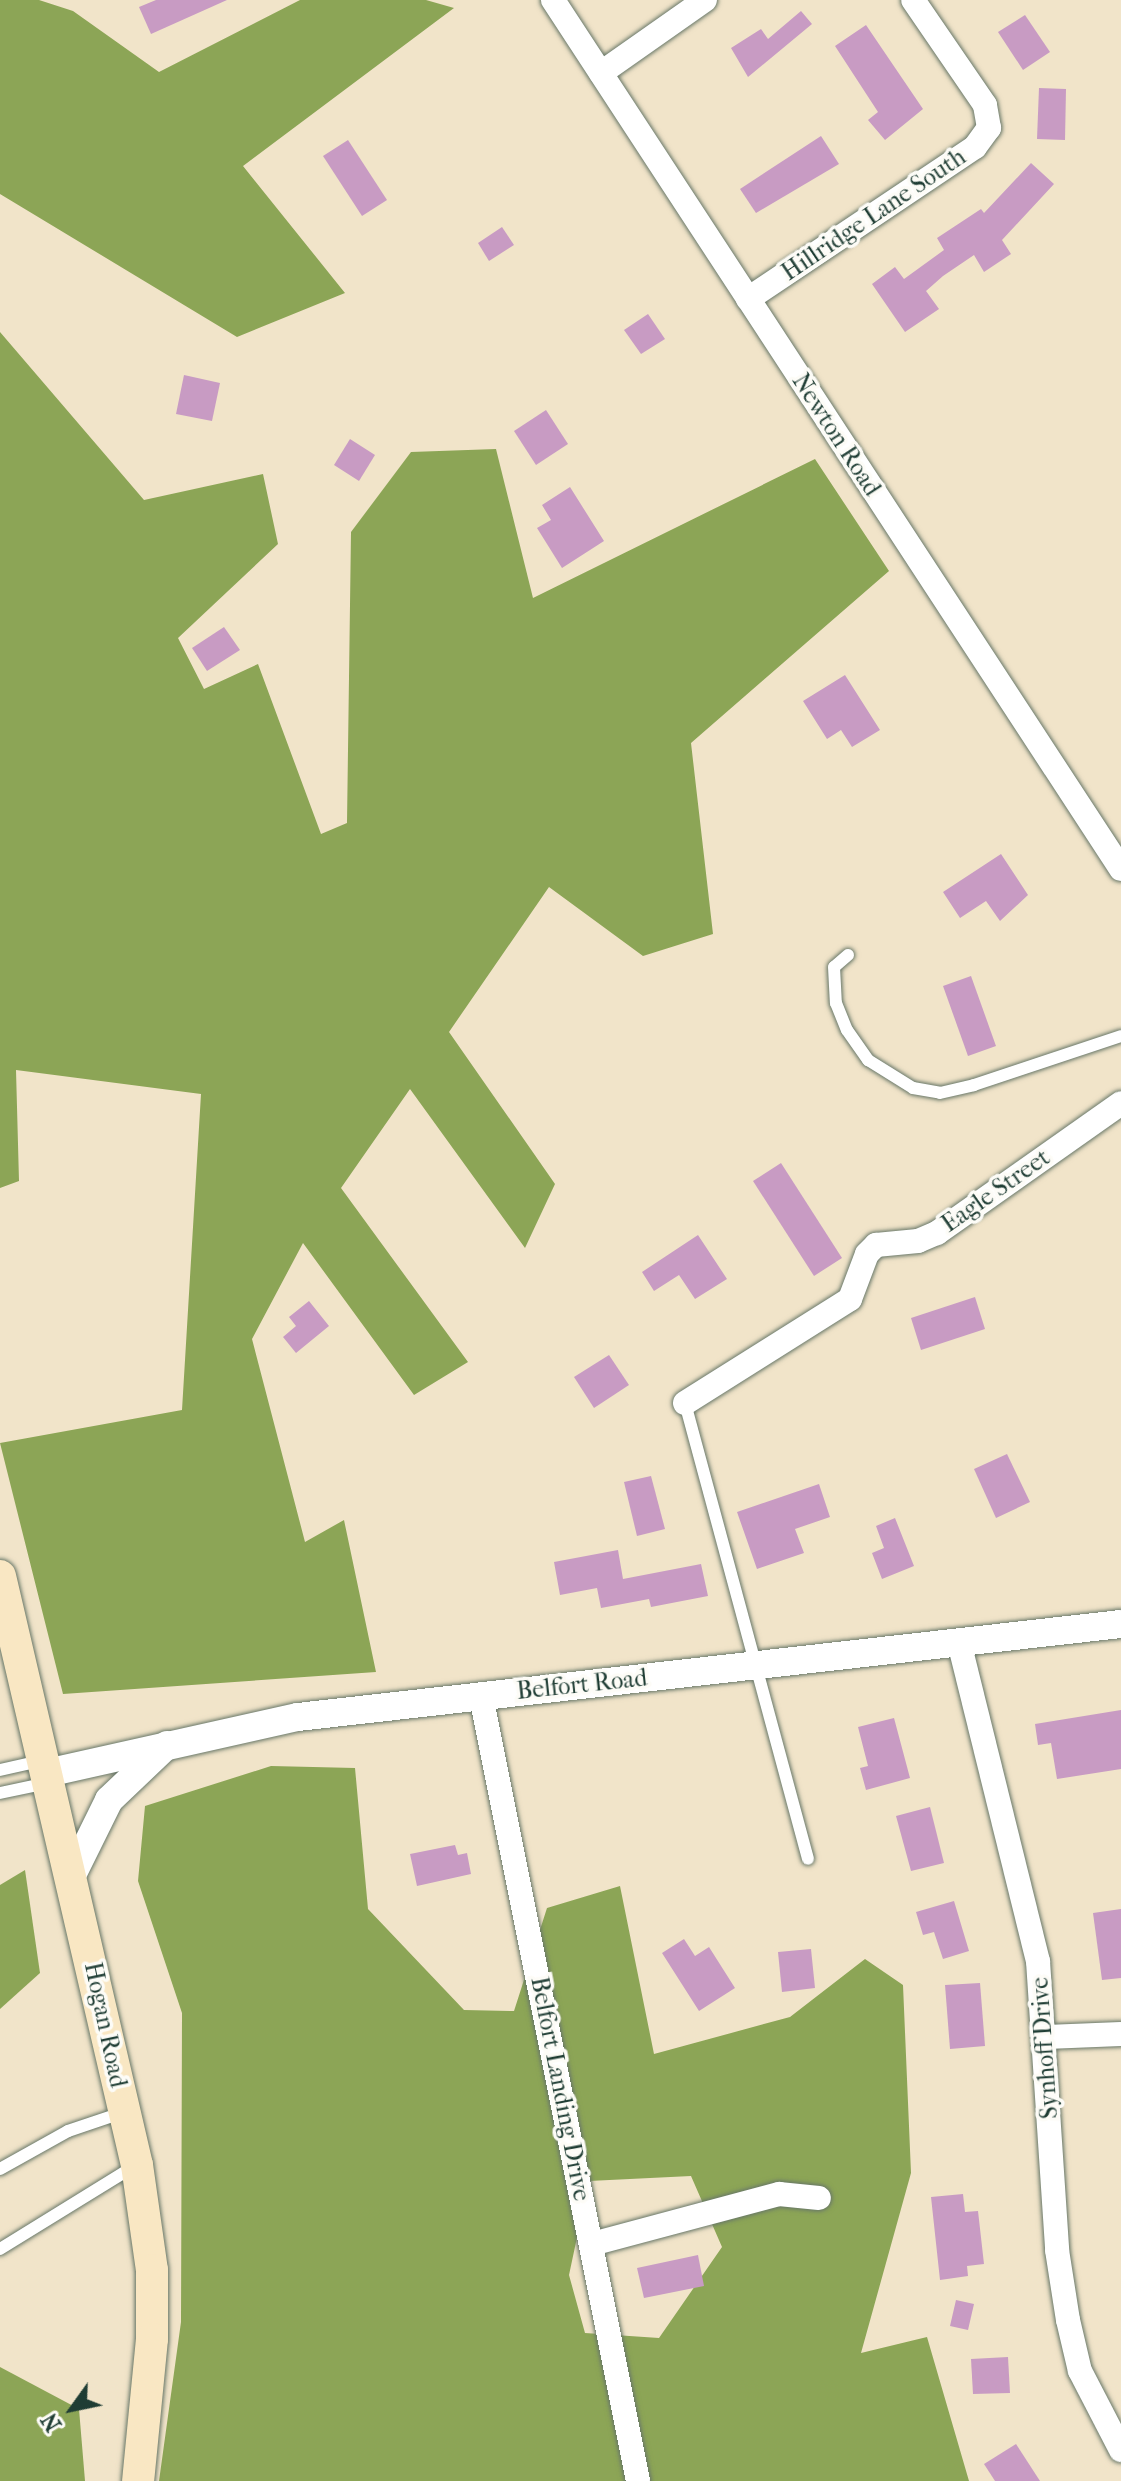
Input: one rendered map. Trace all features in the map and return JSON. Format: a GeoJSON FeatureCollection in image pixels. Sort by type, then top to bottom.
{"type":"FeatureCollection","features":[{"type":"Feature","properties":{"kind":"main road","name":"Hogan Road"},"geometry":{"type":"LineString","coordinates":[[0,1576],[137,2165],[152,2270],[152,2339],[138,2481]]}},
{"type":"Feature","properties":{"kind":"street","name":"Newton Road"},"geometry":{"type":"LineString","coordinates":[[553,0],[1121,869]]}},
{"type":"Feature","properties":{"kind":"street"},"geometry":{"type":"LineString","coordinates":[[601,73],[705,0]]}},
{"type":"Feature","properties":{"kind":"street","name":"Hillridge Lane South"},"geometry":{"type":"LineString","coordinates":[[748,299],[975,147],[989,128],[985,105],[913,0]]}},
{"type":"Feature","properties":{"kind":"street","name":"Eagle Street"},"geometry":{"type":"LineString","coordinates":[[685,1403],[850,1299],[867,1254],[876,1245],[918,1241],[937,1233],[1121,1103]]}},
{"type":"Feature","properties":{"kind":"street","name":"Belfort Road"},"geometry":{"type":"LineString","coordinates":[[46,1772],[170,1742],[298,1717],[1121,1624]]}},
{"type":"Feature","properties":{"kind":"street","name":"Synhoff Drive"},"geometry":{"type":"LineString","coordinates":[[959,1642],[1038,1961],[1046,2037],[1057,2250],[1068,2320],[1080,2371],[1118,2441]]}},
{"type":"Feature","properties":{"kind":"street","name":"Belfort Landing Drive"},"geometry":{"type":"LineString","coordinates":[[481,1696],[638,2481]]}},
{"type":"Feature","properties":{"kind":"street"},"geometry":{"type":"LineString","coordinates":[[72,1875],[109,1800],[170,1742]]}},
{"type":"Feature","properties":{"kind":"street"},"geometry":{"type":"LineString","coordinates":[[1046,2037],[1121,2034]]}},
{"type":"Feature","properties":{"kind":"street"},"geometry":{"type":"LineString","coordinates":[[592,2244],[779,2194],[819,2198]]}},
{"type":"Feature","properties":{"kind":"lane"},"geometry":{"type":"LineString","coordinates":[[848,955],[834,967],[836,1003],[847,1030],[868,1060],[913,1088],[940,1093],[974,1085],[1121,1036]]}},
{"type":"Feature","properties":{"kind":"lane"},"geometry":{"type":"LineString","coordinates":[[685,1403],[753,1666],[808,1859]]}},
{"type":"Feature","properties":{"kind":"lane"},"geometry":{"type":"LineString","coordinates":[[0,1770],[46,1772]]}},
{"type":"Feature","properties":{"kind":"lane"},"geometry":{"type":"LineString","coordinates":[[0,1793],[46,1772]]}},
{"type":"Feature","properties":{"kind":"lane"},"geometry":{"type":"LineString","coordinates":[[0,2169],[68,2131],[124,2112]]}},
{"type":"Feature","properties":{"kind":"lane"},"geometry":{"type":"LineString","coordinates":[[0,2249],[137,2165]]}},
{"type":"Feature","properties":{"kind":"green space"},"geometry":{"type":"Polygon","coordinates":[[[0,0],[39,0],[73,11],[159,72],[300,0],[426,0],[454,8],[243,166],[345,293],[237,337],[0,194],[0,0]]]}},
{"type":"Feature","properties":{"kind":"green space"},"geometry":{"type":"Polygon","coordinates":[[[0,332],[144,500],[263,474],[278,544],[178,638],[204,689],[258,664],[321,834],[347,823],[351,532],[411,452],[496,449],[533,598],[815,459],[889,571],[691,743],[713,934],[643,956],[549,887],[449,1032],[555,1184],[525,1248],[410,1089],[341,1188],[468,1362],[414,1395],[303,1243],[252,1339],[305,1542],[344,1520],[376,1672],[63,1694],[0,1443],[182,1410],[201,1094],[16,1070],[19,1181],[0,1188],[0,332]]]}},
{"type":"Feature","properties":{"kind":"green space"},"geometry":{"type":"Polygon","coordinates":[[[271,1766],[355,1768],[368,1909],[464,2010],[514,2011],[547,1908],[620,1886],[654,2054],[790,2017],[865,1959],[903,1985],[911,2173],[861,2353],[927,2337],[969,2481],[159,2481],[181,2322],[182,2013],[138,1881],[145,1806],[271,1766]],[[691,2176],[589,2181],[569,2275],[585,2333],[659,2338],[722,2247],[691,2176]]]}},
{"type":"Feature","properties":{"kind":"green space"},"geometry":{"type":"Polygon","coordinates":[[[25,1870],[40,1973],[0,2009],[0,1885],[25,1870]]]}},
{"type":"Feature","properties":{"kind":"green space"},"geometry":{"type":"Polygon","coordinates":[[[0,2367],[79,2409],[85,2481],[0,2481],[0,2367]]]}},
{"type":"Feature","properties":{"kind":"building"},"geometry":{"type":"Polygon","coordinates":[[[156,0],[227,0],[151,34],[139,7],[156,0]]]}},
{"type":"Feature","properties":{"kind":"building"},"geometry":{"type":"Polygon","coordinates":[[[801,11],[812,24],[748,77],[731,48],[761,29],[768,39],[801,11]]]}},
{"type":"Feature","properties":{"kind":"building"},"geometry":{"type":"Polygon","coordinates":[[[1025,15],[1050,52],[1023,70],[998,32],[1025,15]]]}},
{"type":"Feature","properties":{"kind":"building"},"geometry":{"type":"Polygon","coordinates":[[[866,25],[923,109],[885,140],[868,120],[878,112],[835,46],[866,25]]]}},
{"type":"Feature","properties":{"kind":"building"},"geometry":{"type":"Polygon","coordinates":[[[1039,88],[1066,89],[1065,140],[1037,139],[1039,88]]]}},
{"type":"Feature","properties":{"kind":"building"},"geometry":{"type":"Polygon","coordinates":[[[821,136],[839,164],[756,213],[740,189],[821,136]]]}},
{"type":"Feature","properties":{"kind":"building"},"geometry":{"type":"Polygon","coordinates":[[[348,140],[387,200],[362,216],[323,156],[348,140]]]}},
{"type":"Feature","properties":{"kind":"building"},"geometry":{"type":"Polygon","coordinates":[[[1031,163],[1054,184],[1002,240],[1011,254],[984,272],[974,255],[943,276],[926,291],[939,309],[905,332],[872,284],[895,267],[904,279],[944,250],[937,238],[981,209],[984,213],[1031,163]]]}},
{"type":"Feature","properties":{"kind":"building"},"geometry":{"type":"Polygon","coordinates":[[[502,227],[514,245],[489,261],[478,243],[502,227]]]}},
{"type":"Feature","properties":{"kind":"building"},"geometry":{"type":"Polygon","coordinates":[[[648,314],[665,339],[641,354],[624,330],[648,314]]]}},
{"type":"Feature","properties":{"kind":"building"},"geometry":{"type":"Polygon","coordinates":[[[184,375],[220,383],[212,421],[176,414],[184,375]]]}},
{"type":"Feature","properties":{"kind":"building"},"geometry":{"type":"Polygon","coordinates":[[[546,410],[568,444],[536,465],[514,431],[546,410]]]}},
{"type":"Feature","properties":{"kind":"building"},"geometry":{"type":"Polygon","coordinates":[[[350,439],[375,455],[359,481],[334,465],[350,439]]]}},
{"type":"Feature","properties":{"kind":"building"},"geometry":{"type":"Polygon","coordinates":[[[570,487],[604,541],[562,568],[537,528],[551,520],[542,505],[570,487]]]}},
{"type":"Feature","properties":{"kind":"building"},"geometry":{"type":"Polygon","coordinates":[[[224,627],[240,650],[207,671],[192,648],[224,627]]]}},
{"type":"Feature","properties":{"kind":"building"},"geometry":{"type":"Polygon","coordinates":[[[845,675],[880,730],[852,747],[841,730],[827,739],[803,701],[845,675]]]}},
{"type":"Feature","properties":{"kind":"building"},"geometry":{"type":"Polygon","coordinates":[[[1001,854],[1028,895],[1000,921],[986,901],[960,918],[943,892],[1001,854]]]}},
{"type":"Feature","properties":{"kind":"building"},"geometry":{"type":"Polygon","coordinates":[[[971,976],[996,1046],[968,1056],[943,986],[971,976]]]}},
{"type":"Feature","properties":{"kind":"building"},"geometry":{"type":"Polygon","coordinates":[[[781,1163],[842,1258],[814,1276],[753,1181],[781,1163]]]}},
{"type":"Feature","properties":{"kind":"building"},"geometry":{"type":"Polygon","coordinates":[[[698,1235],[727,1279],[695,1299],[679,1275],[654,1291],[642,1272],[698,1235]]]}},
{"type":"Feature","properties":{"kind":"building"},"geometry":{"type":"Polygon","coordinates":[[[975,1297],[985,1329],[921,1350],[911,1318],[975,1297]]]}},
{"type":"Feature","properties":{"kind":"building"},"geometry":{"type":"Polygon","coordinates":[[[309,1301],[329,1326],[296,1353],[283,1337],[296,1326],[289,1317],[309,1301]]]}},
{"type":"Feature","properties":{"kind":"building"},"geometry":{"type":"Polygon","coordinates":[[[609,1355],[629,1385],[594,1408],[574,1377],[609,1355]]]}},
{"type":"Feature","properties":{"kind":"building"},"geometry":{"type":"Polygon","coordinates":[[[1007,1454],[1030,1502],[996,1518],[974,1469],[1007,1454]]]}},
{"type":"Feature","properties":{"kind":"building"},"geometry":{"type":"Polygon","coordinates":[[[651,1476],[665,1529],[637,1536],[624,1482],[651,1476]]]}},
{"type":"Feature","properties":{"kind":"building"},"geometry":{"type":"Polygon","coordinates":[[[819,1484],[830,1517],[795,1529],[804,1553],[757,1569],[737,1512],[819,1484]]]}},
{"type":"Feature","properties":{"kind":"building"},"geometry":{"type":"Polygon","coordinates":[[[895,1518],[914,1566],[882,1579],[872,1553],[884,1548],[876,1526],[895,1518]]]}},
{"type":"Feature","properties":{"kind":"building"},"geometry":{"type":"Polygon","coordinates":[[[618,1550],[623,1579],[701,1564],[708,1596],[651,1607],[649,1599],[601,1608],[597,1588],[560,1595],[554,1562],[618,1550]]]}},
{"type":"Feature","properties":{"kind":"building"},"geometry":{"type":"Polygon","coordinates":[[[1121,1710],[1121,1769],[1057,1779],[1051,1743],[1038,1745],[1035,1724],[1121,1710]]]}},
{"type":"Feature","properties":{"kind":"building"},"geometry":{"type":"Polygon","coordinates":[[[894,1718],[910,1778],[866,1790],[860,1768],[868,1766],[858,1727],[894,1718]]]}},
{"type":"Feature","properties":{"kind":"building"},"geometry":{"type":"Polygon","coordinates":[[[930,1807],[944,1863],[911,1871],[896,1816],[930,1807]]]}},
{"type":"Feature","properties":{"kind":"building"},"geometry":{"type":"Polygon","coordinates":[[[455,1845],[458,1855],[467,1853],[471,1874],[417,1886],[410,1854],[455,1845]]]}},
{"type":"Feature","properties":{"kind":"building"},"geometry":{"type":"Polygon","coordinates":[[[954,1901],[969,1951],[943,1959],[934,1932],[923,1935],[916,1912],[954,1901]]]}},
{"type":"Feature","properties":{"kind":"building"},"geometry":{"type":"Polygon","coordinates":[[[1121,1909],[1121,1978],[1102,1980],[1093,1913],[1121,1909]]]}},
{"type":"Feature","properties":{"kind":"building"},"geometry":{"type":"Polygon","coordinates":[[[684,1939],[695,1956],[709,1947],[735,1988],[699,2011],[662,1953],[684,1939]]]}},
{"type":"Feature","properties":{"kind":"building"},"geometry":{"type":"Polygon","coordinates":[[[811,1949],[815,1988],[782,1992],[778,1952],[811,1949]]]}},
{"type":"Feature","properties":{"kind":"building"},"geometry":{"type":"Polygon","coordinates":[[[980,1983],[985,2046],[950,2049],[945,1985],[980,1983]]]}},
{"type":"Feature","properties":{"kind":"building"},"geometry":{"type":"Polygon","coordinates":[[[963,2194],[965,2212],[978,2211],[984,2264],[967,2266],[968,2276],[940,2280],[931,2197],[963,2194]]]}},
{"type":"Feature","properties":{"kind":"building"},"geometry":{"type":"Polygon","coordinates":[[[698,2255],[704,2286],[644,2298],[637,2268],[698,2255]]]}},
{"type":"Feature","properties":{"kind":"building"},"geometry":{"type":"Polygon","coordinates":[[[956,2300],[974,2304],[968,2330],[950,2326],[956,2300]]]}},
{"type":"Feature","properties":{"kind":"building"},"geometry":{"type":"Polygon","coordinates":[[[1008,2357],[1010,2393],[973,2394],[971,2359],[1008,2357]]]}},
{"type":"Feature","properties":{"kind":"building"},"geometry":{"type":"Polygon","coordinates":[[[1016,2444],[1040,2481],[995,2481],[984,2464],[1016,2444]]]}}]}
